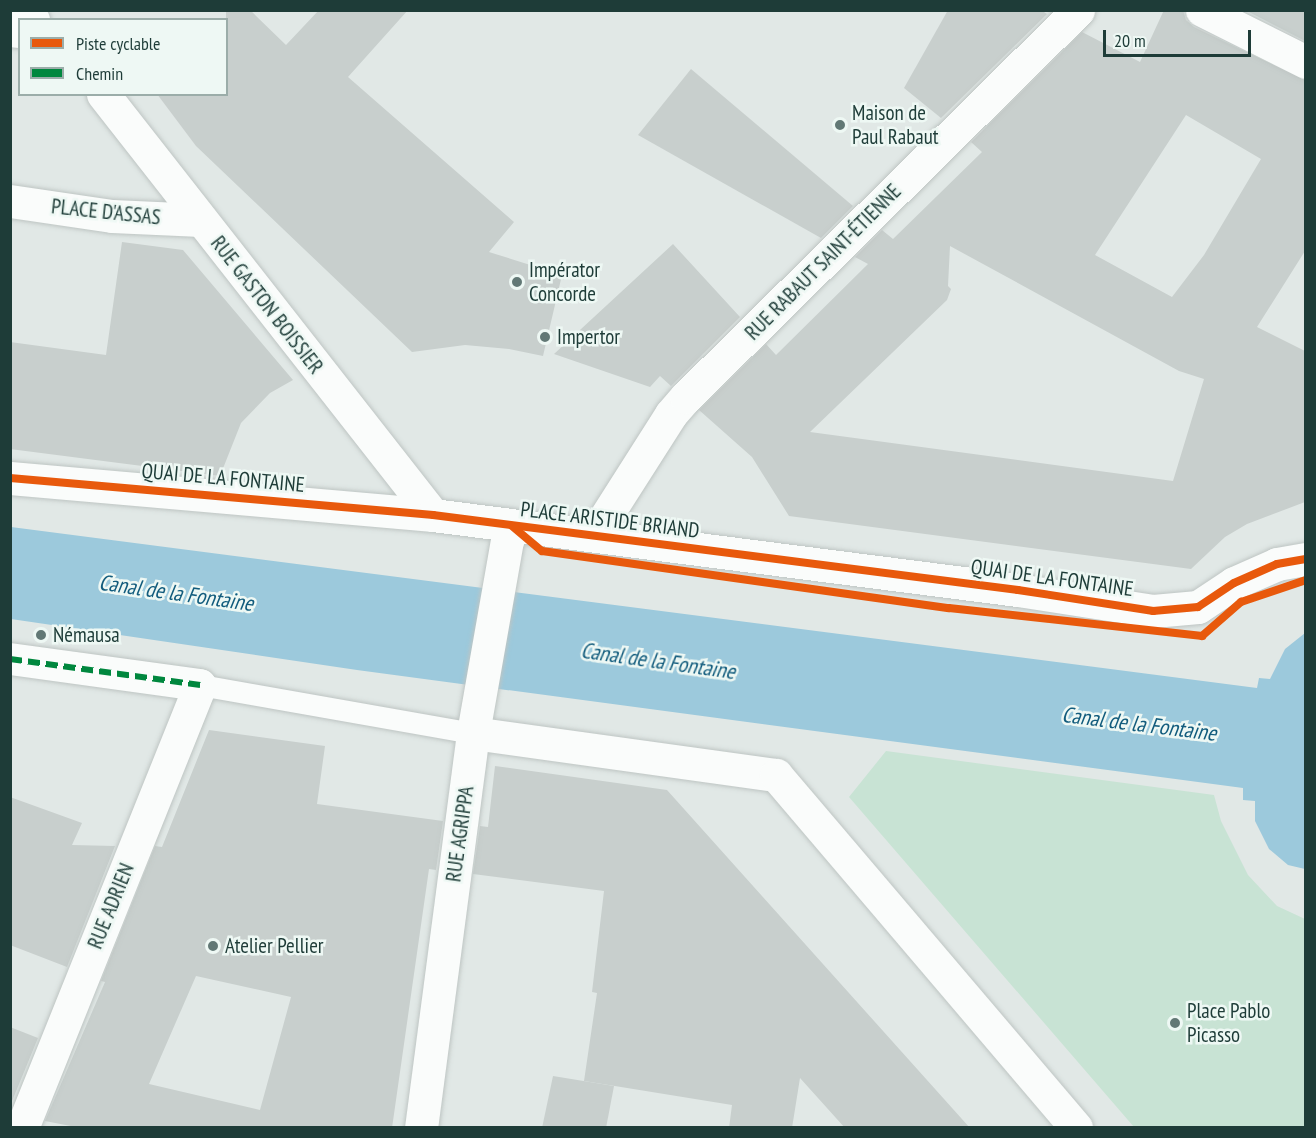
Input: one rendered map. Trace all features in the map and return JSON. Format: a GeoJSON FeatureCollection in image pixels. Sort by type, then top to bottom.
{"type":"FeatureCollection","features":[{"type":"Feature","properties":{"kind":"street","name":"RUE RABAUT SAINT-ÉTIENNE"},"geometry":{"type":"LineString","coordinates":[[594,535],[671,414],[686,397],[1078,10]]}},
{"type":"Feature","properties":{"kind":"street"},"geometry":{"type":"LineString","coordinates":[[1202,10],[1305,62]]}},
{"type":"Feature","properties":{"kind":"street","name":"RUE GASTON BOISSIER"},"geometry":{"type":"LineString","coordinates":[[105,96],[433,515]]}},
{"type":"Feature","properties":{"kind":"street","name":"PLACE D'ASSAS"},"geometry":{"type":"LineString","coordinates":[[10,201],[112,216],[201,220]]}},
{"type":"Feature","properties":{"kind":"street","name":"QUAI DE LA FONTAINE"},"geometry":{"type":"LineString","coordinates":[[10,478],[433,515]]}},
{"type":"Feature","properties":{"kind":"street","name":"PLACE ARISTIDE BRIAND"},"geometry":{"type":"LineString","coordinates":[[433,515],[509,534],[594,535],[783,561]]}},
{"type":"Feature","properties":{"kind":"street","name":"RUE AGRIPPA"},"geometry":{"type":"LineString","coordinates":[[421,1128],[476,719],[509,534]]}},
{"type":"Feature","properties":{"kind":"street","name":"QUAI DE LA FONTAINE"},"geometry":{"type":"LineString","coordinates":[[783,561],[1018,590],[1153,611],[1198,607],[1245,578],[1277,564],[1305,559]]}},
{"type":"Feature","properties":{"kind":"street"},"geometry":{"type":"LineString","coordinates":[[10,659],[200,685]]}},
{"type":"Feature","properties":{"kind":"street","name":"RUE ADRIEN"},"geometry":{"type":"LineString","coordinates":[[22,1128],[200,685]]}},
{"type":"Feature","properties":{"kind":"street"},"geometry":{"type":"LineString","coordinates":[[476,719],[776,775],[1076,1128]]}},
{"type":"Feature","properties":{"kind":"lane"},"geometry":{"type":"LineString","coordinates":[[200,685],[476,719]]}},
{"type":"Feature","properties":{"kind":"green space","name":"Place Pablo Picasso"},"geometry":{"type":"Polygon","coordinates":[[[886,751],[1214,795],[1221,821],[1248,875],[1277,906],[1305,919],[1305,1127],[1134,1127],[849,797],[886,751]]]}},
{"type":"Feature","properties":{"kind":"water","name":"Canal de la Fontaine"},"geometry":{"type":"Polygon","coordinates":[[[11,527],[1257,688],[1259,678],[1270,679],[1285,649],[1305,633],[1305,869],[1288,865],[1269,849],[1255,821],[1255,801],[1243,800],[1243,788],[357,670],[11,619],[11,527]]]}},
{"type":"Feature","properties":{"kind":"building"},"geometry":{"type":"Polygon","coordinates":[[[226,10],[250,10],[286,45],[319,10],[408,10],[348,77],[514,222],[489,252],[562,275],[543,356],[509,349],[465,345],[412,352],[196,146],[158,96],[228,96],[228,18],[226,18],[226,10]]]}},
{"type":"Feature","properties":{"kind":"building"},"geometry":{"type":"Polygon","coordinates":[[[948,10],[1041,10],[1047,14],[941,118],[904,88],[948,10]]]}},
{"type":"Feature","properties":{"kind":"building"},"geometry":{"type":"Polygon","coordinates":[[[1164,10],[1183,10],[1186,20],[1194,27],[1305,80],[1305,251],[1257,327],[1305,351],[1305,502],[1247,524],[1225,537],[1191,569],[789,516],[752,457],[699,410],[766,344],[776,355],[868,264],[855,257],[882,230],[893,239],[982,152],[971,142],[1082,32],[1140,62],[1164,10]],[[1186,115],[1095,255],[1172,297],[1204,255],[1261,159],[1186,115]],[[950,246],[948,286],[951,289],[947,300],[810,432],[1173,481],[1204,379],[1179,371],[950,246]]]}},
{"type":"Feature","properties":{"kind":"building"},"geometry":{"type":"Polygon","coordinates":[[[1245,10],[1305,10],[1305,41],[1245,10]]]}},
{"type":"Feature","properties":{"kind":"building"},"geometry":{"type":"Polygon","coordinates":[[[691,69],[853,206],[821,238],[638,135],[691,69]]]}},
{"type":"Feature","properties":{"kind":"building"},"geometry":{"type":"Polygon","coordinates":[[[122,242],[183,250],[293,380],[270,393],[241,423],[220,476],[10,449],[10,342],[106,355],[122,242]]]}},
{"type":"Feature","properties":{"kind":"building"},"geometry":{"type":"Polygon","coordinates":[[[673,244],[740,317],[671,386],[660,376],[650,387],[554,354],[673,244]]]}},
{"type":"Feature","properties":{"kind":"building"},"geometry":{"type":"Polygon","coordinates":[[[209,730],[325,746],[317,804],[443,821],[436,870],[429,869],[392,1128],[81,1128],[45,1121],[105,982],[101,981],[155,846],[162,847],[209,730]],[[196,976],[149,1084],[260,1110],[291,997],[196,976]]]}},
{"type":"Feature","properties":{"kind":"building"},"geometry":{"type":"Polygon","coordinates":[[[495,766],[667,790],[970,1128],[845,1128],[800,1078],[792,1128],[729,1128],[732,1105],[584,1081],[597,993],[592,992],[604,891],[473,874],[480,826],[488,827],[495,766]]]}},
{"type":"Feature","properties":{"kind":"building"},"geometry":{"type":"Polygon","coordinates":[[[10,797],[82,823],[72,845],[115,846],[67,967],[10,945],[10,797]]]}},
{"type":"Feature","properties":{"kind":"building"},"geometry":{"type":"Polygon","coordinates":[[[10,1027],[38,1038],[10,1106],[10,1027]]]}},
{"type":"Feature","properties":{"kind":"building"},"geometry":{"type":"Polygon","coordinates":[[[553,1076],[614,1086],[606,1128],[542,1128],[553,1076]]]}},
{"type":"Feature","properties":{"kind":"marked path"},"geometry":{"type":"LineString","coordinates":[[10,659],[200,685]]}},
{"type":"Feature","properties":{"kind":"cycle path"},"geometry":{"type":"LineString","coordinates":[[10,478],[433,515],[1018,590],[1153,611],[1198,607],[1234,583],[1277,564],[1306,559]]}},
{"type":"Feature","properties":{"kind":"cycle path"},"geometry":{"type":"LineString","coordinates":[[512,526],[542,551],[949,608],[1202,636],[1241,602],[1306,580]]}},
{"type":"Feature","properties":{"kind":"place","name":"Maison de Paul Rabaut"},"geometry":{"type":"Point","coordinates":[840,125]}},
{"type":"Feature","properties":{"kind":"place","name":"Impérator Concorde"},"geometry":{"type":"Point","coordinates":[517,282]}},
{"type":"Feature","properties":{"kind":"place","name":"Impertor"},"geometry":{"type":"Point","coordinates":[545,337]}},
{"type":"Feature","properties":{"kind":"place","name":"Némausa"},"geometry":{"type":"Point","coordinates":[41,635]}},
{"type":"Feature","properties":{"kind":"place","name":"Atelier Pellier"},"geometry":{"type":"Point","coordinates":[213,946]}},
{"type":"Feature","properties":{"kind":"place","name":"Place Pablo Picasso"},"geometry":{"type":"Point","coordinates":[1175,1023]}}]}
